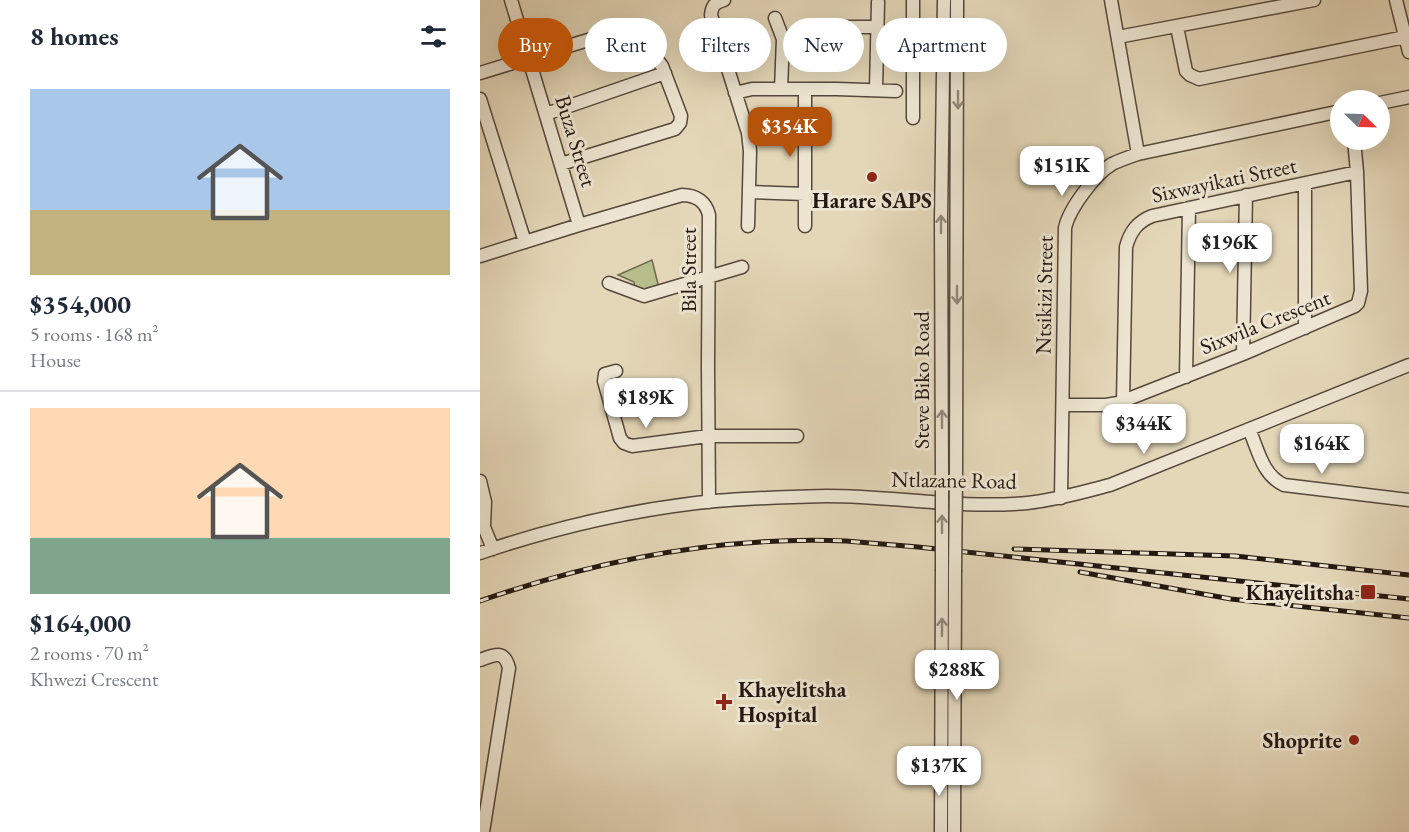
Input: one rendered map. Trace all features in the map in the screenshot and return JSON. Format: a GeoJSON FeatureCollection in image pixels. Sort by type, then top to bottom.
{"type":"FeatureCollection","features":[{"type":"Feature","properties":{"kind":"street","name":"Buza Street"},"geometry":{"type":"LineString","coordinates":[[511,0],[516,18]]}},
{"type":"Feature","properties":{"kind":"street"},"geometry":{"type":"LineString","coordinates":[[724,0],[715,3],[711,8],[711,15],[748,133],[750,151],[748,226]]}},
{"type":"Feature","properties":{"kind":"street"},"geometry":{"type":"LineString","coordinates":[[913,0],[913,117]]}},
{"type":"Feature","properties":{"kind":"street","name":"Steve Biko Road"},"geometry":{"type":"LineString","coordinates":[[941,832],[941,220],[944,0]]}},
{"type":"Feature","properties":{"kind":"street","name":"Steve Biko Road"},"geometry":{"type":"LineString","coordinates":[[954,832],[957,0]]}},
{"type":"Feature","properties":{"kind":"street"},"geometry":{"type":"LineString","coordinates":[[1111,0],[1138,154]]}},
{"type":"Feature","properties":{"kind":"street"},"geometry":{"type":"LineString","coordinates":[[1118,37],[1314,0]]}},
{"type":"Feature","properties":{"kind":"street"},"geometry":{"type":"LineString","coordinates":[[1396,0],[1409,52]]}},
{"type":"Feature","properties":{"kind":"street"},"geometry":{"type":"LineString","coordinates":[[878,1],[878,18]]}},
{"type":"Feature","properties":{"kind":"street"},"geometry":{"type":"LineString","coordinates":[[775,18],[783,39],[781,89]]}},
{"type":"Feature","properties":{"kind":"street"},"geometry":{"type":"LineString","coordinates":[[1177,27],[1186,71],[1199,79],[1405,37]]}},
{"type":"Feature","properties":{"kind":"street"},"geometry":{"type":"LineString","coordinates":[[561,164],[676,128],[681,116],[662,66],[633,32],[621,30],[573,45]]}},
{"type":"Feature","properties":{"kind":"street"},"geometry":{"type":"LineString","coordinates":[[480,74],[498,68]]}},
{"type":"Feature","properties":{"kind":"street","name":"Buza Street"},"geometry":{"type":"LineString","coordinates":[[533,72],[579,225]]}},
{"type":"Feature","properties":{"kind":"street"},"geometry":{"type":"LineString","coordinates":[[876,90],[877,72]]}},
{"type":"Feature","properties":{"kind":"street"},"geometry":{"type":"LineString","coordinates":[[546,114],[665,73]]}},
{"type":"Feature","properties":{"kind":"street"},"geometry":{"type":"LineString","coordinates":[[735,93],[752,89],[896,91]]}},
{"type":"Feature","properties":{"kind":"street"},"geometry":{"type":"LineString","coordinates":[[805,89],[805,226]]}},
{"type":"Feature","properties":{"kind":"street"},"geometry":{"type":"LineString","coordinates":[[1390,101],[1409,97]]}},
{"type":"Feature","properties":{"kind":"street"},"geometry":{"type":"LineString","coordinates":[[480,99],[525,242]]}},
{"type":"Feature","properties":{"kind":"street","name":"Ntsikizi Street"},"geometry":{"type":"LineString","coordinates":[[1061,498],[1065,239],[1068,217],[1077,201],[1104,170],[1116,162],[1138,154],[1330,113]]}},
{"type":"Feature","properties":{"kind":"street","name":"Sixwila Crescent"},"geometry":{"type":"LineString","coordinates":[[1063,405],[1113,404],[1123,401],[1353,308],[1358,303],[1361,291],[1355,150]]}},
{"type":"Feature","properties":{"kind":"street","name":"Sixwayikati Street"},"geometry":{"type":"LineString","coordinates":[[1123,401],[1126,247],[1136,226],[1152,216],[1357,172]]}},
{"type":"Feature","properties":{"kind":"street"},"geometry":{"type":"LineString","coordinates":[[1305,184],[1305,328]]}},
{"type":"Feature","properties":{"kind":"street"},"geometry":{"type":"LineString","coordinates":[[749,192],[805,194]]}},
{"type":"Feature","properties":{"kind":"street","name":"Bila Street"},"geometry":{"type":"LineString","coordinates":[[480,256],[682,195],[694,197],[704,204],[709,215],[709,502]]}},
{"type":"Feature","properties":{"kind":"street"},"geometry":{"type":"LineString","coordinates":[[1243,354],[1246,195]]}},
{"type":"Feature","properties":{"kind":"street"},"geometry":{"type":"LineString","coordinates":[[1186,377],[1189,208]]}},
{"type":"Feature","properties":{"kind":"street"},"geometry":{"type":"LineString","coordinates":[[609,283],[644,296],[742,267]]}},
{"type":"Feature","properties":{"kind":"street","name":"Ntlazane Road"},"geometry":{"type":"LineString","coordinates":[[480,553],[559,529],[607,518],[709,502],[829,496],[1007,504],[1061,498],[1110,484],[1409,365]]}},
{"type":"Feature","properties":{"kind":"street"},"geometry":{"type":"LineString","coordinates":[[616,371],[605,374],[603,379],[620,438],[624,443],[632,446],[708,436],[797,436]]}},
{"type":"Feature","properties":{"kind":"street"},"geometry":{"type":"LineString","coordinates":[[1249,429],[1267,471],[1277,482],[1284,485],[1409,500]]}},
{"type":"Feature","properties":{"kind":"street"},"geometry":{"type":"LineString","coordinates":[[480,481],[485,502],[482,525],[493,549]]}},
{"type":"Feature","properties":{"kind":"street"},"geometry":{"type":"LineString","coordinates":[[480,660],[496,654],[500,655],[507,660],[509,668],[483,832]]}},
{"type":"Feature","properties":{"kind":"green space"},"geometry":{"type":"Polygon","coordinates":[[[652,260],[659,288],[642,293],[635,290],[634,282],[618,275],[652,260]]]}},
{"type":"Feature","properties":{"kind":"railway"},"geometry":{"type":"LineString","coordinates":[[480,601],[569,574],[660,554],[753,542],[799,540],[918,547],[1409,599]]}},
{"type":"Feature","properties":{"kind":"railway"},"geometry":{"type":"LineString","coordinates":[[1014,549],[1235,556],[1409,575]]}},
{"type":"Feature","properties":{"kind":"railway"},"geometry":{"type":"LineString","coordinates":[[1080,572],[1231,599],[1409,618]]}},
{"type":"Feature","properties":{"kind":"place","name":"Harare SAPS"},"geometry":{"type":"Point","coordinates":[872,177]}},
{"type":"Feature","properties":{"kind":"place","name":"Khayelitsha"},"geometry":{"type":"Point","coordinates":[1368,592]}},
{"type":"Feature","properties":{"kind":"place","name":"Khayelitsha Hospital"},"geometry":{"type":"Point","coordinates":[724,702]}},
{"type":"Feature","properties":{"kind":"place","name":"Shoprite"},"geometry":{"type":"Point","coordinates":[1354,740]}}]}
